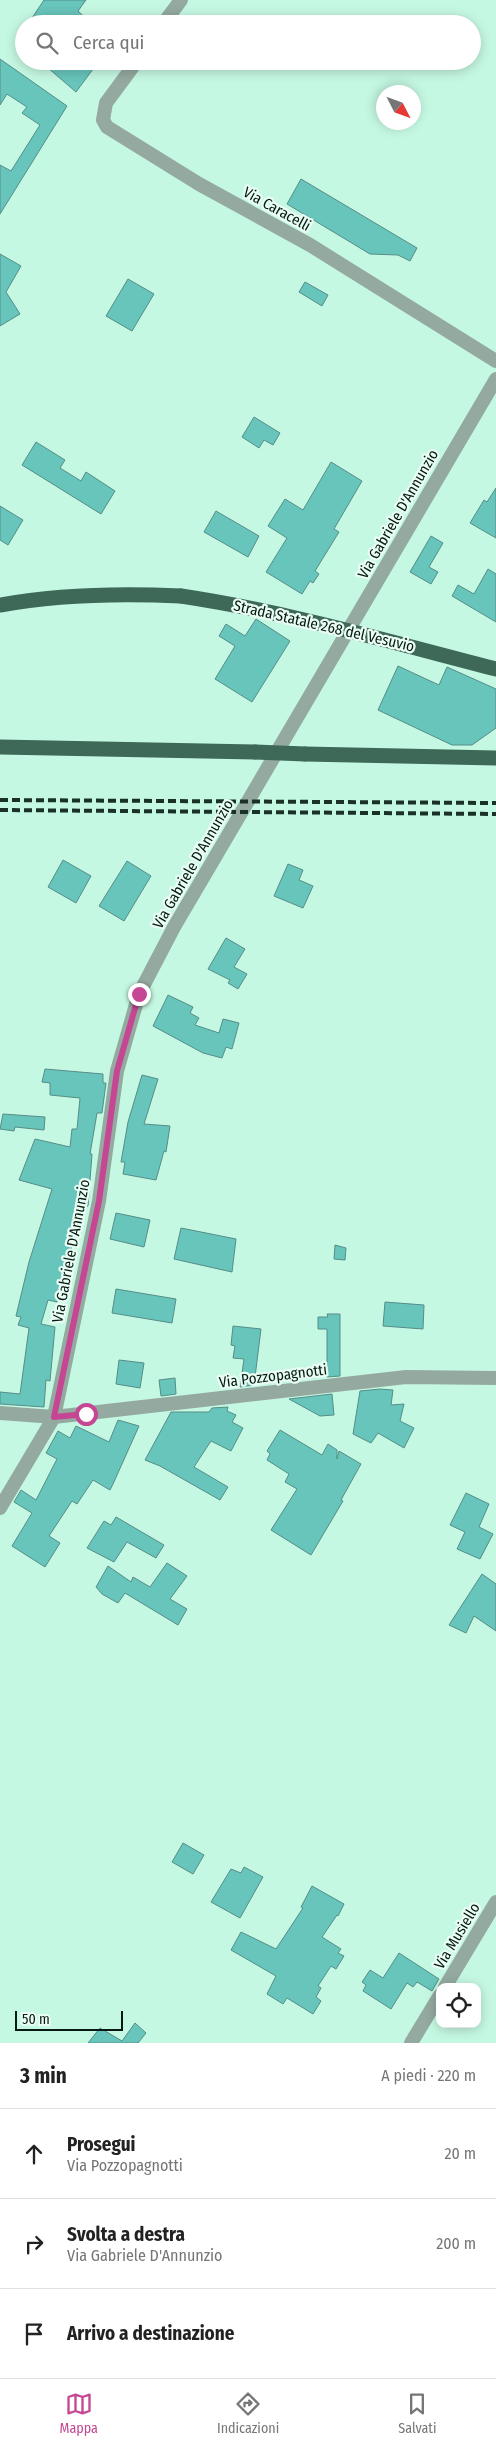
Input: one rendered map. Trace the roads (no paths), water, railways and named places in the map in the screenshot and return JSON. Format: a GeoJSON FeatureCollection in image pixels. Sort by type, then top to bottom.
{"type":"FeatureCollection","features":[{"type":"Feature","properties":{"kind":"highway","name":"Strada Statale 268 del Vesuvio"},"geometry":{"type":"LineString","coordinates":[[0,606],[68,596],[119,593],[181,596],[248,606],[314,621],[496,669]]}},
{"type":"Feature","properties":{"kind":"highway"},"geometry":{"type":"LineString","coordinates":[[0,746],[496,758]]}},
{"type":"Feature","properties":{"kind":"street"},"geometry":{"type":"LineString","coordinates":[[170,15],[180,0]]}},
{"type":"Feature","properties":{"kind":"street","name":"Via Caracelli"},"geometry":{"type":"LineString","coordinates":[[130,70],[106,104],[103,120],[107,127],[199,184],[344,266],[496,360]]}},
{"type":"Feature","properties":{"kind":"street","name":"Via Gabriele D'Annunzio"},"geometry":{"type":"LineString","coordinates":[[0,1508],[54,1417],[99,1201],[117,1071],[139,994],[174,927],[496,379]]}},
{"type":"Feature","properties":{"kind":"street","name":"Via Pozzopagnotti"},"geometry":{"type":"LineString","coordinates":[[0,1413],[54,1417],[406,1377],[496,1378]]}},
{"type":"Feature","properties":{"kind":"street","name":"Via Musiello"},"geometry":{"type":"LineString","coordinates":[[447,1983],[496,1902]]}},
{"type":"Feature","properties":{"kind":"street"},"geometry":{"type":"LineString","coordinates":[[411,2043],[436,2002]]}},
{"type":"Feature","properties":{"kind":"railway"},"geometry":{"type":"LineString","coordinates":[[0,800],[496,803]]}},
{"type":"Feature","properties":{"kind":"railway"},"geometry":{"type":"LineString","coordinates":[[0,810],[496,814]]}}]}
